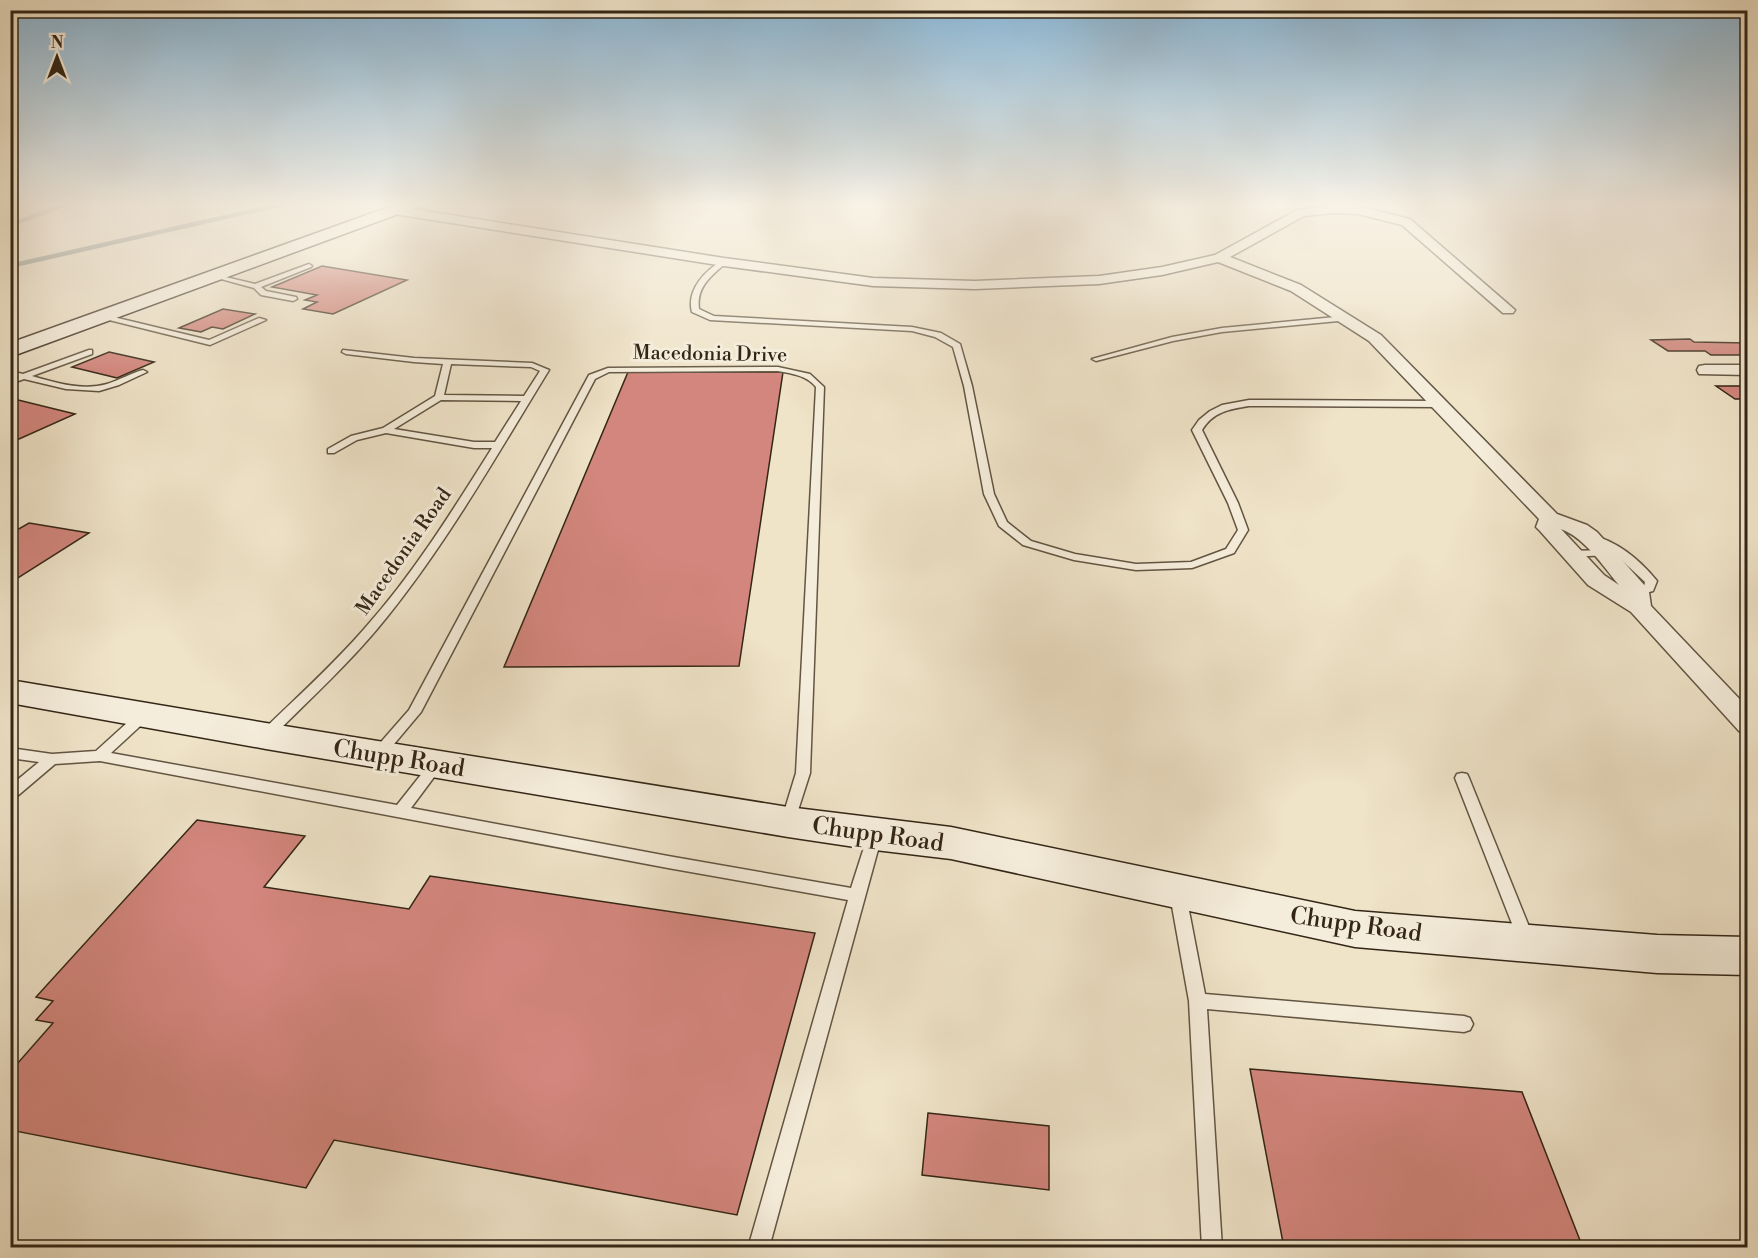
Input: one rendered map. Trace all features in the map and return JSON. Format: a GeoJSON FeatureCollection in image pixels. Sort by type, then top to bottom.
{"type":"FeatureCollection","features":[{"type":"Feature","properties":{"kind":"street"},"geometry":{"type":"LineString","coordinates":[[10,351],[252,262]]}},
{"type":"Feature","properties":{"kind":"street"},"geometry":{"type":"LineString","coordinates":[[724,262],[873,282],[975,285],[1099,279],[1162,271],[1203,262]]}},
{"type":"Feature","properties":{"kind":"street"},"geometry":{"type":"LineString","coordinates":[[1229,262],[1296,288],[1375,338],[1550,518],[1580,529],[1596,545],[1639,600],[1748,725]]}},
{"type":"Feature","properties":{"kind":"street"},"geometry":{"type":"LineString","coordinates":[[1452,262],[1509,310]]}},
{"type":"Feature","properties":{"kind":"street"},"geometry":{"type":"LineString","coordinates":[[1705,370],[1748,370]]}},
{"type":"Feature","properties":{"kind":"street"},"geometry":{"type":"LineString","coordinates":[[1550,518],[1547,527],[1596,580],[1639,600]]}},
{"type":"Feature","properties":{"kind":"street","name":"Chupp Road"},"geometry":{"type":"LineString","coordinates":[[10,691],[266,736],[788,822],[951,843],[1355,929],[1657,954],[1748,956]]}},
{"type":"Feature","properties":{"kind":"lane"},"geometry":{"type":"LineString","coordinates":[[724,262],[699,284],[693,299],[695,310],[713,318],[912,329],[938,335],[957,346],[968,383],[989,494],[1003,524],[1027,543],[1074,557],[1136,567],[1192,565],[1230,551],[1243,530],[1233,503],[1197,430],[1204,417],[1221,408],[1249,403],[1439,404]]}},
{"type":"Feature","properties":{"kind":"lane"},"geometry":{"type":"LineString","coordinates":[[256,286],[309,266]]}},
{"type":"Feature","properties":{"kind":"lane"},"geometry":{"type":"LineString","coordinates":[[213,276],[256,286],[264,294],[293,299]]}},
{"type":"Feature","properties":{"kind":"lane"},"geometry":{"type":"LineString","coordinates":[[104,316],[210,343],[262,320]]}},
{"type":"Feature","properties":{"kind":"lane"},"geometry":{"type":"LineString","coordinates":[[1096,358],[1172,339],[1222,330],[1346,318]]}},
{"type":"Feature","properties":{"kind":"lane"},"geometry":{"type":"LineString","coordinates":[[10,382],[89,352]]}},
{"type":"Feature","properties":{"kind":"lane"},"geometry":{"type":"LineString","coordinates":[[346,352],[448,362],[440,397]]}},
{"type":"Feature","properties":{"kind":"lane","name":"Macedonia Road"},"geometry":{"type":"LineString","coordinates":[[266,736],[385,612],[411,578],[545,370],[541,367],[448,362]]}},
{"type":"Feature","properties":{"kind":"lane","name":"Macedonia Drive"},"geometry":{"type":"LineString","coordinates":[[378,754],[414,712],[592,377],[608,370],[778,369],[799,372],[814,378],[820,387],[803,773],[788,822]]}},
{"type":"Feature","properties":{"kind":"lane"},"geometry":{"type":"LineString","coordinates":[[10,373],[74,387],[97,388],[118,383],[143,372]]}},
{"type":"Feature","properties":{"kind":"lane"},"geometry":{"type":"LineString","coordinates":[[331,451],[354,438],[386,430],[440,397],[526,399]]}},
{"type":"Feature","properties":{"kind":"lane"},"geometry":{"type":"LineString","coordinates":[[386,430],[474,445],[498,445]]}},
{"type":"Feature","properties":{"kind":"lane"},"geometry":{"type":"LineString","coordinates":[[1570,554],[1596,545]]}},
{"type":"Feature","properties":{"kind":"lane"},"geometry":{"type":"LineString","coordinates":[[100,756],[144,715]]}},
{"type":"Feature","properties":{"kind":"lane"},"geometry":{"type":"LineString","coordinates":[[10,753],[52,759],[100,756],[401,810],[721,873],[856,895]]}},
{"type":"Feature","properties":{"kind":"lane"},"geometry":{"type":"LineString","coordinates":[[10,794],[52,759]]}},
{"type":"Feature","properties":{"kind":"lane"},"geometry":{"type":"LineString","coordinates":[[401,810],[436,764]]}},
{"type":"Feature","properties":{"kind":"lane"},"geometry":{"type":"LineString","coordinates":[[1462,778],[1528,943]]}},
{"type":"Feature","properties":{"kind":"lane"},"geometry":{"type":"LineString","coordinates":[[758,1248],[856,895],[875,835]]}},
{"type":"Feature","properties":{"kind":"lane"},"geometry":{"type":"LineString","coordinates":[[1177,891],[1198,1001],[1212,1248]]}},
{"type":"Feature","properties":{"kind":"lane"},"geometry":{"type":"LineString","coordinates":[[1198,1001],[1464,1024]]}},
{"type":"Feature","properties":{"kind":"building"},"geometry":{"type":"Polygon","coordinates":[[[322,266],[407,280],[333,314],[303,309],[317,302],[305,300],[317,295],[272,287],[322,266]]]}},
{"type":"Feature","properties":{"kind":"building"},"geometry":{"type":"Polygon","coordinates":[[[223,309],[255,314],[223,329],[212,327],[201,332],[179,328],[223,309]]]}},
{"type":"Feature","properties":{"kind":"building"},"geometry":{"type":"Polygon","coordinates":[[[1690,339],[1694,342],[1748,343],[1748,355],[1711,355],[1705,351],[1668,351],[1651,340],[1690,339]]]}},
{"type":"Feature","properties":{"kind":"building"},"geometry":{"type":"Polygon","coordinates":[[[109,352],[154,362],[117,378],[72,367],[109,352]]]}},
{"type":"Feature","properties":{"kind":"building"},"geometry":{"type":"Polygon","coordinates":[[[628,372],[783,372],[739,666],[504,667],[628,372]]]}},
{"type":"Feature","properties":{"kind":"building"},"geometry":{"type":"Polygon","coordinates":[[[1716,386],[1748,386],[1748,399],[1735,399],[1716,386]]]}},
{"type":"Feature","properties":{"kind":"building"},"geometry":{"type":"Polygon","coordinates":[[[10,398],[75,414],[10,443],[10,398]]]}},
{"type":"Feature","properties":{"kind":"building"},"geometry":{"type":"Polygon","coordinates":[[[29,523],[89,533],[10,583],[10,534],[29,523]]]}},
{"type":"Feature","properties":{"kind":"building"},"geometry":{"type":"Polygon","coordinates":[[[197,820],[305,836],[264,887],[409,909],[430,876],[815,933],[737,1215],[334,1140],[306,1188],[10,1130],[10,1072],[53,1023],[36,1020],[53,1001],[36,997],[197,820]]]}},
{"type":"Feature","properties":{"kind":"building"},"geometry":{"type":"Polygon","coordinates":[[[1250,1069],[1522,1092],[1583,1248],[1284,1248],[1250,1069]]]}},
{"type":"Feature","properties":{"kind":"building"},"geometry":{"type":"Polygon","coordinates":[[[928,1113],[1049,1126],[1049,1190],[922,1175],[928,1113]]]}},
{"type":"Feature","properties":{"kind":"waterway"},"geometry":{"type":"LineString","coordinates":[[10,266],[29,262]]}}]}
